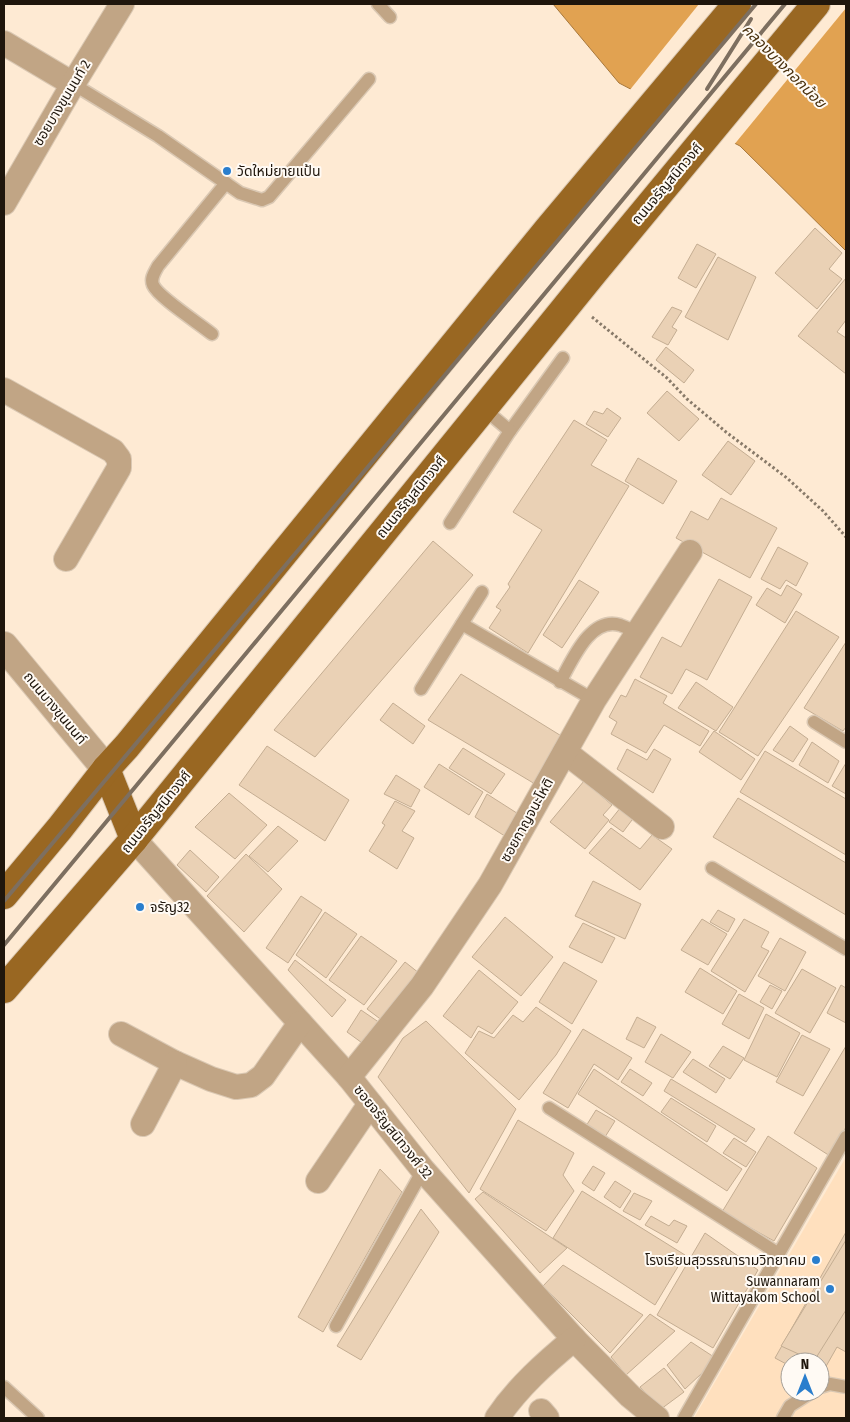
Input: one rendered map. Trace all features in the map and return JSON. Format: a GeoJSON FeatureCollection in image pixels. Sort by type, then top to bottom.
{"type":"FeatureCollection","features":[{"type":"Feature","properties":{"kind":"main road"},"geometry":{"type":"LineString","coordinates":[[4,895],[106,769],[134,739],[548,229],[737,4]]}},
{"type":"Feature","properties":{"kind":"main road","name":"ถนนจรัญสนิทวงศ์"},"geometry":{"type":"LineString","coordinates":[[4,989],[134,839],[483,408],[816,4]]}},
{"type":"Feature","properties":{"kind":"main road"},"geometry":{"type":"LineString","coordinates":[[106,769],[134,839]]}},
{"type":"Feature","properties":{"kind":"street","name":"ซอยบางขุนนนท์ 2"},"geometry":{"type":"LineString","coordinates":[[4,203],[73,84],[114,7]]}},
{"type":"Feature","properties":{"kind":"street"},"geometry":{"type":"LineString","coordinates":[[4,42],[73,84]]}},
{"type":"Feature","properties":{"kind":"street"},"geometry":{"type":"LineString","coordinates":[[4,390],[112,451],[119,458],[119,468],[66,559]]}},
{"type":"Feature","properties":{"kind":"street","name":"ซอยกาญจนะโหติ"},"geometry":{"type":"LineString","coordinates":[[349,1078],[422,986],[490,885],[594,700],[690,552]]}},
{"type":"Feature","properties":{"kind":"street","name":"ถนนบางขุนนนท์"},"geometry":{"type":"LineString","coordinates":[[4,646],[106,769]]}},
{"type":"Feature","properties":{"kind":"street"},"geometry":{"type":"LineString","coordinates":[[565,752],[662,827]]}},
{"type":"Feature","properties":{"kind":"street","name":"ซอยจรัญสนิทวงศ์ 32"},"geometry":{"type":"LineString","coordinates":[[134,839],[349,1078],[423,1170],[574,1339],[630,1396],[657,1418]]}},
{"type":"Feature","properties":{"kind":"street"},"geometry":{"type":"LineString","coordinates":[[121,1034],[175,1063],[211,1079],[236,1087],[250,1085],[263,1076],[300,1023]]}},
{"type":"Feature","properties":{"kind":"street"},"geometry":{"type":"LineString","coordinates":[[143,1124],[175,1063]]}},
{"type":"Feature","properties":{"kind":"street"},"geometry":{"type":"LineString","coordinates":[[318,1182],[370,1104]]}},
{"type":"Feature","properties":{"kind":"street"},"geometry":{"type":"LineString","coordinates":[[497,1418],[507,1403],[534,1373],[574,1339]]}},
{"type":"Feature","properties":{"kind":"lane"},"geometry":{"type":"LineString","coordinates":[[378,4],[390,16]]}},
{"type":"Feature","properties":{"kind":"lane"},"geometry":{"type":"LineString","coordinates":[[73,84],[158,136],[240,193],[262,200],[269,197],[370,79]]}},
{"type":"Feature","properties":{"kind":"lane"},"geometry":{"type":"LineString","coordinates":[[212,334],[160,294],[153,284],[153,275],[158,266],[226,183]]}},
{"type":"Feature","properties":{"kind":"lane"},"geometry":{"type":"LineString","coordinates":[[450,523],[510,431],[563,358]]}},
{"type":"Feature","properties":{"kind":"lane"},"geometry":{"type":"LineString","coordinates":[[483,408],[510,431]]}},
{"type":"Feature","properties":{"kind":"lane"},"geometry":{"type":"LineString","coordinates":[[420,690],[482,592]]}},
{"type":"Feature","properties":{"kind":"lane"},"geometry":{"type":"LineString","coordinates":[[462,624],[594,700]]}},
{"type":"Feature","properties":{"kind":"lane"},"geometry":{"type":"LineString","coordinates":[[560,682],[582,644],[595,628],[606,624],[618,624],[637,633]]}},
{"type":"Feature","properties":{"kind":"lane"},"geometry":{"type":"LineString","coordinates":[[814,722],[846,742]]}},
{"type":"Feature","properties":{"kind":"lane"},"geometry":{"type":"LineString","coordinates":[[712,868],[846,949]]}},
{"type":"Feature","properties":{"kind":"lane"},"geometry":{"type":"LineString","coordinates":[[549,1108],[779,1254]]}},
{"type":"Feature","properties":{"kind":"lane"},"geometry":{"type":"LineString","coordinates":[[684,1418],[846,1137]]}},
{"type":"Feature","properties":{"kind":"lane"},"geometry":{"type":"LineString","coordinates":[[336,1326],[423,1170]]}},
{"type":"Feature","properties":{"kind":"lane"},"geometry":{"type":"LineString","coordinates":[[830,1384],[846,1387]]}},
{"type":"Feature","properties":{"kind":"lane"},"geometry":{"type":"LineString","coordinates":[[4,1387],[38,1418]]}},
{"type":"Feature","properties":{"kind":"lane"},"geometry":{"type":"LineString","coordinates":[[783,1418],[790,1406],[796,1402]]}},
{"type":"Feature","properties":{"kind":"path"},"geometry":{"type":"LineString","coordinates":[[585,311],[666,378],[726,432],[787,478],[823,511],[846,537]]}},
{"type":"Feature","properties":{"kind":"shaded area","name":"โรงเรียนสุวรรณารามวิทยาคม"},"geometry":{"type":"Polygon","coordinates":[[[846,1157],[846,1418],[694,1418],[846,1157]]]}},
{"type":"Feature","properties":{"kind":"water","name":"คลองบางกอกน้อย"},"geometry":{"type":"Polygon","coordinates":[[[553,4],[846,4],[846,251],[740,146],[619,83],[553,4]]]}},
{"type":"Feature","properties":{"kind":"pier"},"geometry":{"type":"Polygon","coordinates":[[[699,4],[846,4],[846,8],[733,146],[629,91],[699,4]]]}},
{"type":"Feature","properties":{"kind":"building"},"geometry":{"type":"Polygon","coordinates":[[[815,228],[842,253],[829,269],[842,279],[817,309],[775,273],[815,228]]]}},
{"type":"Feature","properties":{"kind":"building"},"geometry":{"type":"Polygon","coordinates":[[[697,244],[716,254],[696,288],[678,278],[697,244]]]}},
{"type":"Feature","properties":{"kind":"building"},"geometry":{"type":"Polygon","coordinates":[[[718,257],[756,277],[728,340],[685,317],[718,257]]]}},
{"type":"Feature","properties":{"kind":"building"},"geometry":{"type":"Polygon","coordinates":[[[846,278],[846,320],[837,332],[846,338],[846,374],[798,336],[846,278]]]}},
{"type":"Feature","properties":{"kind":"building"},"geometry":{"type":"Polygon","coordinates":[[[672,307],[682,311],[672,327],[677,330],[668,345],[652,337],[672,307]]]}},
{"type":"Feature","properties":{"kind":"building"},"geometry":{"type":"Polygon","coordinates":[[[666,347],[694,370],[684,383],[656,360],[666,347]]]}},
{"type":"Feature","properties":{"kind":"building"},"geometry":{"type":"Polygon","coordinates":[[[667,391],[699,419],[679,441],[647,413],[667,391]]]}},
{"type":"Feature","properties":{"kind":"building"},"geometry":{"type":"Polygon","coordinates":[[[607,408],[621,418],[608,437],[586,424],[594,411],[603,414],[607,408]]]}},
{"type":"Feature","properties":{"kind":"building"},"geometry":{"type":"Polygon","coordinates":[[[574,420],[607,440],[591,465],[629,486],[528,653],[489,628],[501,610],[496,607],[510,587],[508,584],[542,530],[513,512],[574,420]]]}},
{"type":"Feature","properties":{"kind":"building"},"geometry":{"type":"Polygon","coordinates":[[[728,441],[755,461],[731,495],[702,475],[728,441]]]}},
{"type":"Feature","properties":{"kind":"building"},"geometry":{"type":"Polygon","coordinates":[[[638,458],[677,481],[663,504],[625,481],[638,458]]]}},
{"type":"Feature","properties":{"kind":"building"},"geometry":{"type":"Polygon","coordinates":[[[721,498],[777,528],[750,578],[676,538],[691,511],[708,520],[721,498]]]}},
{"type":"Feature","properties":{"kind":"building"},"geometry":{"type":"Polygon","coordinates":[[[433,541],[473,575],[315,757],[274,730],[433,541]]]}},
{"type":"Feature","properties":{"kind":"building"},"geometry":{"type":"Polygon","coordinates":[[[778,547],[808,563],[796,586],[786,580],[780,589],[761,579],[778,547]]]}},
{"type":"Feature","properties":{"kind":"building"},"geometry":{"type":"Polygon","coordinates":[[[719,579],[752,597],[707,680],[686,669],[672,694],[640,677],[662,637],[681,647],[719,579]]]}},
{"type":"Feature","properties":{"kind":"building"},"geometry":{"type":"Polygon","coordinates":[[[579,580],[599,592],[562,648],[543,635],[579,580]]]}},
{"type":"Feature","properties":{"kind":"building"},"geometry":{"type":"Polygon","coordinates":[[[787,585],[802,594],[785,623],[756,605],[767,588],[781,596],[787,585]]]}},
{"type":"Feature","properties":{"kind":"building"},"geometry":{"type":"Polygon","coordinates":[[[796,611],[839,637],[758,756],[719,732],[796,611]]]}},
{"type":"Feature","properties":{"kind":"building"},"geometry":{"type":"Polygon","coordinates":[[[846,642],[846,727],[843,731],[804,708],[846,642]]]}},
{"type":"Feature","properties":{"kind":"building"},"geometry":{"type":"Polygon","coordinates":[[[461,674],[563,737],[535,784],[428,720],[461,674]]]}},
{"type":"Feature","properties":{"kind":"building"},"geometry":{"type":"Polygon","coordinates":[[[635,679],[667,696],[663,703],[709,731],[700,746],[664,725],[646,753],[611,734],[617,722],[609,717],[621,695],[626,697],[635,679]]]}},
{"type":"Feature","properties":{"kind":"building"},"geometry":{"type":"Polygon","coordinates":[[[696,682],[733,707],[716,731],[678,708],[696,682]]]}},
{"type":"Feature","properties":{"kind":"building"},"geometry":{"type":"Polygon","coordinates":[[[393,703],[425,726],[413,744],[380,720],[393,703]]]}},
{"type":"Feature","properties":{"kind":"building"},"geometry":{"type":"Polygon","coordinates":[[[790,726],[808,739],[793,762],[773,750],[790,726]]]}},
{"type":"Feature","properties":{"kind":"building"},"geometry":{"type":"Polygon","coordinates":[[[714,731],[755,759],[741,780],[699,752],[714,731]]]}},
{"type":"Feature","properties":{"kind":"building"},"geometry":{"type":"Polygon","coordinates":[[[812,742],[839,761],[828,783],[799,765],[812,742]]]}},
{"type":"Feature","properties":{"kind":"building"},"geometry":{"type":"Polygon","coordinates":[[[267,746],[349,800],[325,841],[239,785],[267,746]]]}},
{"type":"Feature","properties":{"kind":"building"},"geometry":{"type":"Polygon","coordinates":[[[463,748],[505,774],[491,794],[449,768],[463,748]]]}},
{"type":"Feature","properties":{"kind":"building"},"geometry":{"type":"Polygon","coordinates":[[[627,749],[647,760],[654,749],[671,759],[653,793],[617,769],[627,749]]]}},
{"type":"Feature","properties":{"kind":"building"},"geometry":{"type":"Polygon","coordinates":[[[765,751],[846,799],[846,855],[740,792],[765,751]]]}},
{"type":"Feature","properties":{"kind":"building"},"geometry":{"type":"Polygon","coordinates":[[[846,763],[846,794],[832,786],[846,763]]]}},
{"type":"Feature","properties":{"kind":"building"},"geometry":{"type":"Polygon","coordinates":[[[439,764],[483,792],[469,815],[424,787],[439,764]]]}},
{"type":"Feature","properties":{"kind":"building"},"geometry":{"type":"Polygon","coordinates":[[[396,775],[420,790],[411,807],[384,794],[396,775]]]}},
{"type":"Feature","properties":{"kind":"building"},"geometry":{"type":"Polygon","coordinates":[[[584,781],[612,805],[603,815],[609,820],[585,849],[550,822],[584,781]]]}},
{"type":"Feature","properties":{"kind":"building"},"geometry":{"type":"Polygon","coordinates":[[[229,793],[267,825],[235,859],[195,827],[229,793]]]}},
{"type":"Feature","properties":{"kind":"building"},"geometry":{"type":"Polygon","coordinates":[[[487,794],[523,817],[511,840],[475,817],[487,794]]]}},
{"type":"Feature","properties":{"kind":"building"},"geometry":{"type":"Polygon","coordinates":[[[738,798],[846,863],[846,915],[713,837],[738,798]]]}},
{"type":"Feature","properties":{"kind":"building"},"geometry":{"type":"Polygon","coordinates":[[[395,801],[415,811],[402,831],[414,838],[397,869],[369,851],[385,825],[382,823],[395,801]]]}},
{"type":"Feature","properties":{"kind":"building"},"geometry":{"type":"Polygon","coordinates":[[[625,802],[638,812],[623,832],[609,822],[625,802]]]}},
{"type":"Feature","properties":{"kind":"building"},"geometry":{"type":"Polygon","coordinates":[[[278,826],[298,841],[268,872],[249,856],[278,826]]]}},
{"type":"Feature","properties":{"kind":"building"},"geometry":{"type":"Polygon","coordinates":[[[611,828],[640,849],[652,835],[672,849],[640,890],[589,853],[611,828]]]}},
{"type":"Feature","properties":{"kind":"building"},"geometry":{"type":"Polygon","coordinates":[[[190,850],[219,877],[206,892],[177,865],[190,850]]]}},
{"type":"Feature","properties":{"kind":"building"},"geometry":{"type":"Polygon","coordinates":[[[246,854],[282,889],[244,932],[207,896],[246,854]]]}},
{"type":"Feature","properties":{"kind":"building"},"geometry":{"type":"Polygon","coordinates":[[[593,881],[641,904],[625,939],[575,916],[593,881]]]}},
{"type":"Feature","properties":{"kind":"building"},"geometry":{"type":"Polygon","coordinates":[[[301,896],[322,910],[288,963],[266,948],[301,896]]]}},
{"type":"Feature","properties":{"kind":"building"},"geometry":{"type":"Polygon","coordinates":[[[718,910],[735,919],[728,932],[710,922],[718,910]]]}},
{"type":"Feature","properties":{"kind":"building"},"geometry":{"type":"Polygon","coordinates":[[[325,912],[357,934],[326,978],[296,955],[325,912]]]}},
{"type":"Feature","properties":{"kind":"building"},"geometry":{"type":"Polygon","coordinates":[[[505,917],[553,957],[521,996],[472,957],[505,917]]]}},
{"type":"Feature","properties":{"kind":"building"},"geometry":{"type":"Polygon","coordinates":[[[702,919],[727,934],[708,965],[681,950],[702,919]]]}},
{"type":"Feature","properties":{"kind":"building"},"geometry":{"type":"Polygon","coordinates":[[[744,919],[769,932],[761,947],[769,951],[745,992],[711,971],[744,919]]]}},
{"type":"Feature","properties":{"kind":"building"},"geometry":{"type":"Polygon","coordinates":[[[583,923],[615,938],[602,963],[569,947],[583,923]]]}},
{"type":"Feature","properties":{"kind":"building"},"geometry":{"type":"Polygon","coordinates":[[[361,936],[397,961],[364,1005],[329,980],[361,936]]]}},
{"type":"Feature","properties":{"kind":"building"},"geometry":{"type":"Polygon","coordinates":[[[780,938],[806,952],[785,991],[758,976],[780,938]]]}},
{"type":"Feature","properties":{"kind":"building"},"geometry":{"type":"Polygon","coordinates":[[[295,960],[346,1000],[332,1017],[288,970],[295,960]]]}},
{"type":"Feature","properties":{"kind":"building"},"geometry":{"type":"Polygon","coordinates":[[[405,962],[424,977],[387,1024],[367,1009],[405,962]]]}},
{"type":"Feature","properties":{"kind":"building"},"geometry":{"type":"Polygon","coordinates":[[[564,962],[597,981],[572,1024],[539,1002],[564,962]]]}},
{"type":"Feature","properties":{"kind":"building"},"geometry":{"type":"Polygon","coordinates":[[[700,968],[737,991],[723,1014],[685,992],[700,968]]]}},
{"type":"Feature","properties":{"kind":"building"},"geometry":{"type":"Polygon","coordinates":[[[802,969],[836,988],[810,1033],[775,1013],[802,969]]]}},
{"type":"Feature","properties":{"kind":"building"},"geometry":{"type":"Polygon","coordinates":[[[479,970],[518,1002],[492,1034],[478,1026],[471,1038],[443,1016],[479,970]]]}},
{"type":"Feature","properties":{"kind":"building"},"geometry":{"type":"Polygon","coordinates":[[[770,985],[782,991],[772,1009],[760,1002],[770,985]]]}},
{"type":"Feature","properties":{"kind":"building"},"geometry":{"type":"Polygon","coordinates":[[[841,985],[846,988],[846,1023],[827,1013],[841,985]]]}},
{"type":"Feature","properties":{"kind":"building"},"geometry":{"type":"Polygon","coordinates":[[[739,994],[764,1008],[749,1039],[722,1024],[739,994]]]}},
{"type":"Feature","properties":{"kind":"building"},"geometry":{"type":"Polygon","coordinates":[[[536,1007],[571,1031],[556,1055],[519,1100],[465,1053],[479,1031],[494,1038],[513,1015],[523,1022],[536,1007]]]}},
{"type":"Feature","properties":{"kind":"building"},"geometry":{"type":"Polygon","coordinates":[[[361,1010],[380,1023],[365,1045],[347,1032],[361,1010]]]}},
{"type":"Feature","properties":{"kind":"building"},"geometry":{"type":"Polygon","coordinates":[[[766,1014],[800,1033],[777,1077],[744,1060],[766,1014]]]}},
{"type":"Feature","properties":{"kind":"building"},"geometry":{"type":"Polygon","coordinates":[[[637,1017],[656,1027],[644,1048],[626,1039],[637,1017]]]}},
{"type":"Feature","properties":{"kind":"building"},"geometry":{"type":"Polygon","coordinates":[[[426,1021],[516,1109],[469,1193],[378,1077],[403,1038],[426,1021]]]}},
{"type":"Feature","properties":{"kind":"building"},"geometry":{"type":"Polygon","coordinates":[[[583,1029],[632,1058],[618,1080],[594,1064],[568,1108],[543,1093],[583,1029]]]}},
{"type":"Feature","properties":{"kind":"building"},"geometry":{"type":"Polygon","coordinates":[[[661,1034],[691,1052],[673,1078],[645,1062],[661,1034]]]}},
{"type":"Feature","properties":{"kind":"building"},"geometry":{"type":"Polygon","coordinates":[[[802,1035],[830,1049],[803,1096],[776,1082],[802,1035]]]}},
{"type":"Feature","properties":{"kind":"building"},"geometry":{"type":"Polygon","coordinates":[[[723,1046],[744,1058],[730,1079],[709,1066],[723,1046]]]}},
{"type":"Feature","properties":{"kind":"building"},"geometry":{"type":"Polygon","coordinates":[[[846,1046],[846,1127],[830,1156],[794,1133],[846,1046]]]}},
{"type":"Feature","properties":{"kind":"building"},"geometry":{"type":"Polygon","coordinates":[[[693,1059],[725,1079],[716,1093],[683,1072],[693,1059]]]}},
{"type":"Feature","properties":{"kind":"building"},"geometry":{"type":"Polygon","coordinates":[[[594,1069],[742,1169],[727,1191],[578,1094],[594,1069]]]}},
{"type":"Feature","properties":{"kind":"building"},"geometry":{"type":"Polygon","coordinates":[[[630,1069],[652,1083],[643,1096],[621,1082],[630,1069]]]}},
{"type":"Feature","properties":{"kind":"building"},"geometry":{"type":"Polygon","coordinates":[[[671,1079],[755,1129],[746,1142],[664,1091],[671,1079]]]}},
{"type":"Feature","properties":{"kind":"building"},"geometry":{"type":"Polygon","coordinates":[[[671,1098],[716,1126],[707,1142],[661,1112],[671,1098]]]}},
{"type":"Feature","properties":{"kind":"building"},"geometry":{"type":"Polygon","coordinates":[[[596,1110],[615,1121],[605,1137],[586,1126],[596,1110]]]}},
{"type":"Feature","properties":{"kind":"building"},"geometry":{"type":"Polygon","coordinates":[[[518,1120],[574,1153],[563,1175],[574,1191],[546,1231],[480,1189],[518,1120]]]}},
{"type":"Feature","properties":{"kind":"building"},"geometry":{"type":"Polygon","coordinates":[[[768,1136],[817,1168],[774,1241],[722,1212],[768,1136]]]}},
{"type":"Feature","properties":{"kind":"building"},"geometry":{"type":"Polygon","coordinates":[[[734,1138],[756,1152],[746,1167],[723,1153],[734,1138]]]}},
{"type":"Feature","properties":{"kind":"building"},"geometry":{"type":"Polygon","coordinates":[[[593,1166],[605,1173],[594,1191],[582,1183],[593,1166]]]}},
{"type":"Feature","properties":{"kind":"building"},"geometry":{"type":"Polygon","coordinates":[[[380,1169],[402,1192],[323,1332],[298,1317],[380,1169]]]}},
{"type":"Feature","properties":{"kind":"building"},"geometry":{"type":"Polygon","coordinates":[[[615,1181],[631,1191],[620,1208],[604,1197],[615,1181]]]}},
{"type":"Feature","properties":{"kind":"building"},"geometry":{"type":"Polygon","coordinates":[[[582,1191],[685,1255],[655,1305],[553,1238],[582,1191]]]}},
{"type":"Feature","properties":{"kind":"building"},"geometry":{"type":"Polygon","coordinates":[[[483,1192],[567,1248],[540,1273],[475,1199],[483,1192]]]}},
{"type":"Feature","properties":{"kind":"building"},"geometry":{"type":"Polygon","coordinates":[[[634,1193],[652,1201],[640,1220],[623,1211],[634,1193]]]}},
{"type":"Feature","properties":{"kind":"building"},"geometry":{"type":"Polygon","coordinates":[[[421,1209],[439,1232],[361,1360],[337,1346],[421,1209]]]}},
{"type":"Feature","properties":{"kind":"building"},"geometry":{"type":"Polygon","coordinates":[[[651,1216],[669,1226],[674,1220],[687,1226],[677,1243],[645,1225],[651,1216]]]}},
{"type":"Feature","properties":{"kind":"building","name":"Suwannaram Wittayakom School"},"geometry":{"type":"Polygon","coordinates":[[[846,1232],[846,1352],[837,1347],[830,1359],[830,1352],[780,1352],[780,1361],[775,1358],[846,1232]]]}},
{"type":"Feature","properties":{"kind":"building"},"geometry":{"type":"Polygon","coordinates":[[[705,1233],[758,1270],[713,1348],[657,1315],[705,1233]]]}},
{"type":"Feature","properties":{"kind":"building","name":"Suwannaram Wittayakom School"},"geometry":{"type":"Polygon","coordinates":[[[846,1240],[846,1310],[820,1352],[794,1352],[781,1346],[846,1240]]]}},
{"type":"Feature","properties":{"kind":"building"},"geometry":{"type":"Polygon","coordinates":[[[563,1265],[643,1315],[610,1353],[543,1286],[563,1265]]]}},
{"type":"Feature","properties":{"kind":"building"},"geometry":{"type":"Polygon","coordinates":[[[650,1314],[675,1331],[626,1375],[611,1357],[650,1314]]]}},
{"type":"Feature","properties":{"kind":"building"},"geometry":{"type":"Polygon","coordinates":[[[691,1342],[717,1359],[685,1389],[667,1365],[691,1342]]]}},
{"type":"Feature","properties":{"kind":"building"},"geometry":{"type":"Polygon","coordinates":[[[664,1368],[684,1392],[661,1409],[640,1387],[664,1368]]]}},
{"type":"Feature","properties":{"kind":"railway"},"geometry":{"type":"LineString","coordinates":[[4,901],[756,4]]}},
{"type":"Feature","properties":{"kind":"railway"},"geometry":{"type":"LineString","coordinates":[[4,945],[785,4]]}},
{"type":"Feature","properties":{"kind":"railway"},"geometry":{"type":"LineString","coordinates":[[707,89],[751,19]]}},
{"type":"Feature","properties":{"kind":"place","name":"วัดใหม่ยายแป้น"},"geometry":{"type":"Point","coordinates":[227,171]}},
{"type":"Feature","properties":{"kind":"place","name":"จรัญ32"},"geometry":{"type":"Point","coordinates":[140,907]}},
{"type":"Feature","properties":{"kind":"place","name":"โรงเรียนสุวรรณารามวิทยาคม"},"geometry":{"type":"Point","coordinates":[816,1260]}},
{"type":"Feature","properties":{"kind":"place","name":"Suwannaram Wittayakom School"},"geometry":{"type":"Point","coordinates":[830,1289]}}]}
